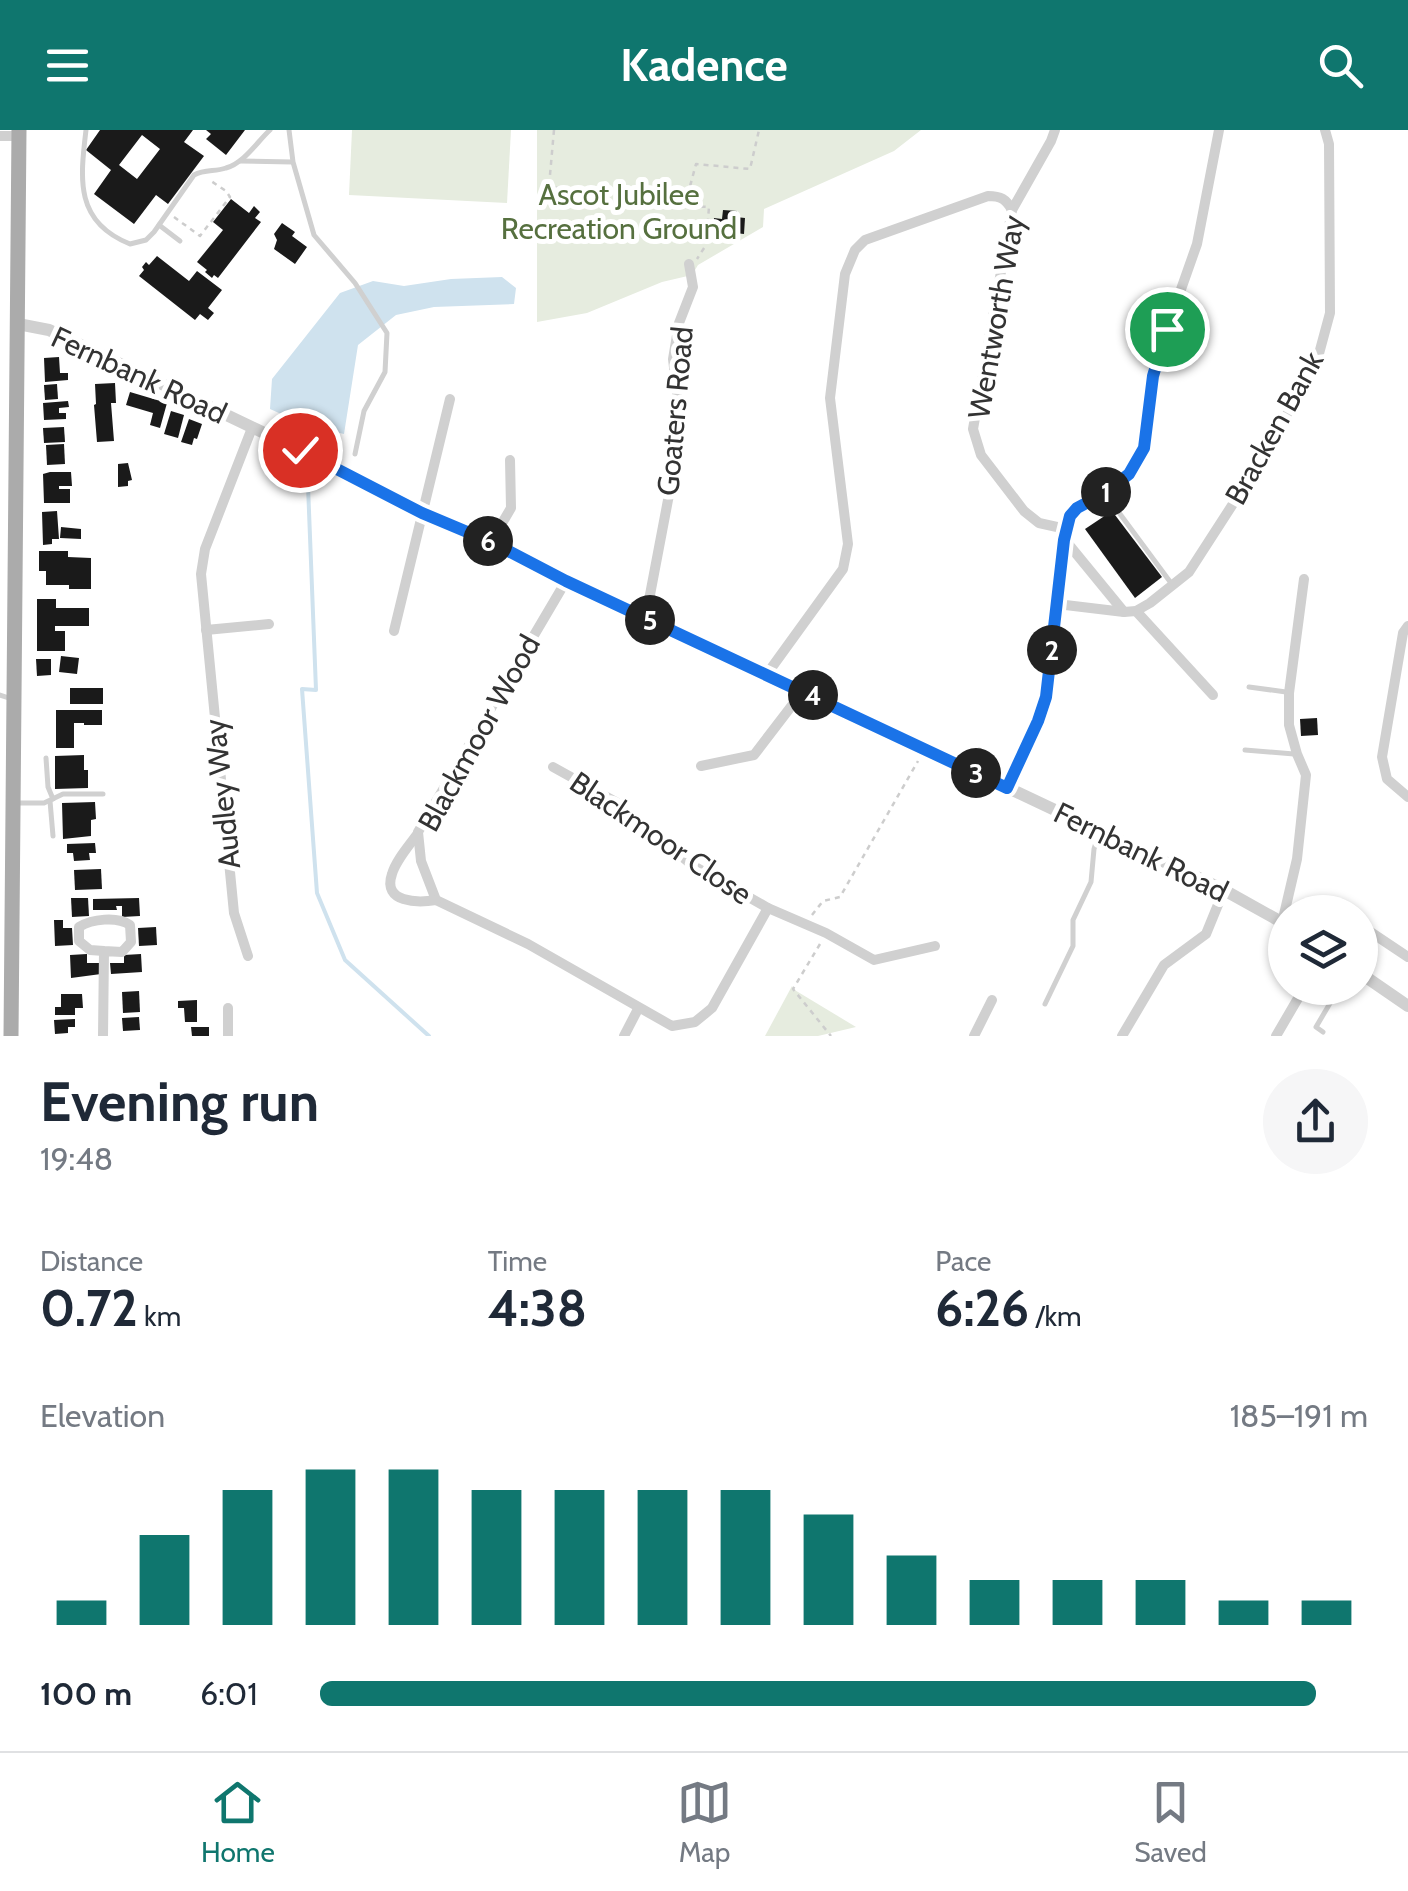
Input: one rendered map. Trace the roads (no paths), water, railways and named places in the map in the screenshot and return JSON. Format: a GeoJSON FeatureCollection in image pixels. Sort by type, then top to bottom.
{"type":"FeatureCollection","features":[{"type":"Feature","properties":{"kind":"main road"},"geometry":{"type":"LineString","coordinates":[[12,1036],[13,803],[8,698],[19,133]]}},
{"type":"Feature","properties":{"kind":"street","name":"Wentworth Way"},"geometry":{"type":"LineString","coordinates":[[1055,130],[1012,210],[974,429],[980,455],[1024,511],[1039,523],[1065,534]]}},
{"type":"Feature","properties":{"kind":"street","name":"Bracken Bank"},"geometry":{"type":"LineString","coordinates":[[1130,612],[1150,603],[1188,572],[1262,459],[1317,360],[1330,313],[1329,144],[1324,130]]}},
{"type":"Feature","properties":{"kind":"street"},"geometry":{"type":"LineString","coordinates":[[1007,788],[1046,697],[1070,516],[1129,474],[1144,448],[1153,376],[1197,244],[1221,132]]}},
{"type":"Feature","properties":{"kind":"street"},"geometry":{"type":"LineString","coordinates":[[0,136],[19,133]]}},
{"type":"Feature","properties":{"kind":"street"},"geometry":{"type":"LineString","coordinates":[[768,674],[843,568],[846,556],[848,544],[830,398],[845,274],[855,250],[865,240],[988,196],[1007,200],[1012,210]]}},
{"type":"Feature","properties":{"kind":"street","name":"Goaters Road"},"geometry":{"type":"LineString","coordinates":[[640,616],[649,600],[676,458],[678,392],[673,359],[679,323],[693,286],[691,270]]}},
{"type":"Feature","properties":{"kind":"street","name":"Fernbank Road"},"geometry":{"type":"LineString","coordinates":[[18,324],[49,330],[350,474],[422,513],[491,542],[566,581],[1224,890],[1268,915]]}},
{"type":"Feature","properties":{"kind":"street"},"geometry":{"type":"LineString","coordinates":[[394,631],[450,399]]}},
{"type":"Feature","properties":{"kind":"street","name":"Audley Way"},"geometry":{"type":"LineString","coordinates":[[248,956],[234,914],[201,574],[203,557],[252,428]]}},
{"type":"Feature","properties":{"kind":"street"},"geometry":{"type":"LineString","coordinates":[[491,542],[511,508],[510,460]]}},
{"type":"Feature","properties":{"kind":"street"},"geometry":{"type":"LineString","coordinates":[[1065,534],[1130,612],[1213,695]]}},
{"type":"Feature","properties":{"kind":"street"},"geometry":{"type":"LineString","coordinates":[[1290,895],[1306,775],[1290,725],[1289,693],[1304,580]]}},
{"type":"Feature","properties":{"kind":"street","name":"Blackmoor Wood"},"geometry":{"type":"LineString","coordinates":[[436,900],[421,860],[418,832],[566,581]]}},
{"type":"Feature","properties":{"kind":"street"},"geometry":{"type":"LineString","coordinates":[[1056,604],[1130,612]]}},
{"type":"Feature","properties":{"kind":"street"},"geometry":{"type":"LineString","coordinates":[[206,630],[269,624]]}},
{"type":"Feature","properties":{"kind":"street"},"geometry":{"type":"LineString","coordinates":[[1408,626],[1382,757],[1387,779],[1408,797]]}},
{"type":"Feature","properties":{"kind":"street"},"geometry":{"type":"LineString","coordinates":[[701,766],[754,754],[803,690]]}},
{"type":"Feature","properties":{"kind":"street","name":"Blackmoor Close"},"geometry":{"type":"LineString","coordinates":[[552,767],[616,802],[692,865],[874,960],[935,946]]}},
{"type":"Feature","properties":{"kind":"street"},"geometry":{"type":"LineString","coordinates":[[418,832],[394,870],[390,886],[394,894],[409,902],[436,900],[528,944],[672,1026],[695,1022],[712,1008],[768,908]]}},
{"type":"Feature","properties":{"kind":"street"},"geometry":{"type":"LineString","coordinates":[[1122,1036],[1164,964],[1206,934],[1224,890]]}},
{"type":"Feature","properties":{"kind":"street"},"geometry":{"type":"LineString","coordinates":[[124,920],[130,925],[131,942],[122,952],[104,952],[90,950],[79,941],[79,927],[89,921],[124,920]]}},
{"type":"Feature","properties":{"kind":"street"},"geometry":{"type":"LineString","coordinates":[[1378,937],[1408,957]]}},
{"type":"Feature","properties":{"kind":"street"},"geometry":{"type":"LineString","coordinates":[[103,1036],[104,952]]}},
{"type":"Feature","properties":{"kind":"street"},"geometry":{"type":"LineString","coordinates":[[1378,985],[1408,1006]]}},
{"type":"Feature","properties":{"kind":"street"},"geometry":{"type":"LineString","coordinates":[[974,1036],[992,1000]]}},
{"type":"Feature","properties":{"kind":"street"},"geometry":{"type":"LineString","coordinates":[[1276,1036],[1294,1005]]}},
{"type":"Feature","properties":{"kind":"street"},"geometry":{"type":"LineString","coordinates":[[228,1008],[228,1036]]}},
{"type":"Feature","properties":{"kind":"street"},"geometry":{"type":"LineString","coordinates":[[624,1036],[638,1009]]}},
{"type":"Feature","properties":{"kind":"lane"},"geometry":{"type":"LineString","coordinates":[[86,130],[81,169],[83,196],[104,230],[130,244],[146,240],[194,176],[230,168],[270,130]]}},
{"type":"Feature","properties":{"kind":"lane"},"geometry":{"type":"LineString","coordinates":[[289,130],[292,162],[314,236],[355,283],[387,333],[385,372],[364,410],[355,454]]}},
{"type":"Feature","properties":{"kind":"lane"},"geometry":{"type":"LineString","coordinates":[[240,161],[292,162]]}},
{"type":"Feature","properties":{"kind":"lane"},"geometry":{"type":"LineString","coordinates":[[159,225],[180,242]]}},
{"type":"Feature","properties":{"kind":"lane"},"geometry":{"type":"LineString","coordinates":[[1105,493],[1172,584]]}},
{"type":"Feature","properties":{"kind":"lane"},"geometry":{"type":"LineString","coordinates":[[1249,687],[1289,693]]}},
{"type":"Feature","properties":{"kind":"lane"},"geometry":{"type":"LineString","coordinates":[[970,770],[979,750]]}},
{"type":"Feature","properties":{"kind":"lane"},"geometry":{"type":"LineString","coordinates":[[1245,750],[1297,754]]}},
{"type":"Feature","properties":{"kind":"lane"},"geometry":{"type":"LineString","coordinates":[[46,758],[53,836]]}},
{"type":"Feature","properties":{"kind":"lane"},"geometry":{"type":"LineString","coordinates":[[13,803],[44,803],[63,794],[104,794]]}},
{"type":"Feature","properties":{"kind":"lane"},"geometry":{"type":"LineString","coordinates":[[1046,1004],[1073,946],[1074,920],[1091,882],[1094,848],[1100,832]]}},
{"type":"Feature","properties":{"kind":"lane"},"geometry":{"type":"LineString","coordinates":[[1323,1032],[1316,1027],[1330,1005]]}},
{"type":"Feature","properties":{"kind":"water"},"geometry":{"type":"Polygon","coordinates":[[[502,277],[516,288],[514,304],[434,307],[396,315],[358,345],[344,434],[306,425],[270,409],[272,379],[340,293],[373,281],[404,286],[502,277]]]}},
{"type":"Feature","properties":{"kind":"waterway"},"geometry":{"type":"LineString","coordinates":[[306,425],[307,450]]}},
{"type":"Feature","properties":{"kind":"waterway"},"geometry":{"type":"LineString","coordinates":[[307,460],[316,690],[302,689],[317,893],[345,960],[429,1036]]}},
{"type":"Feature","properties":{"kind":"park label","name":"Ascot Jubilee Recreation Ground"},"geometry":{"type":"Point","coordinates":[619,211]}}]}
